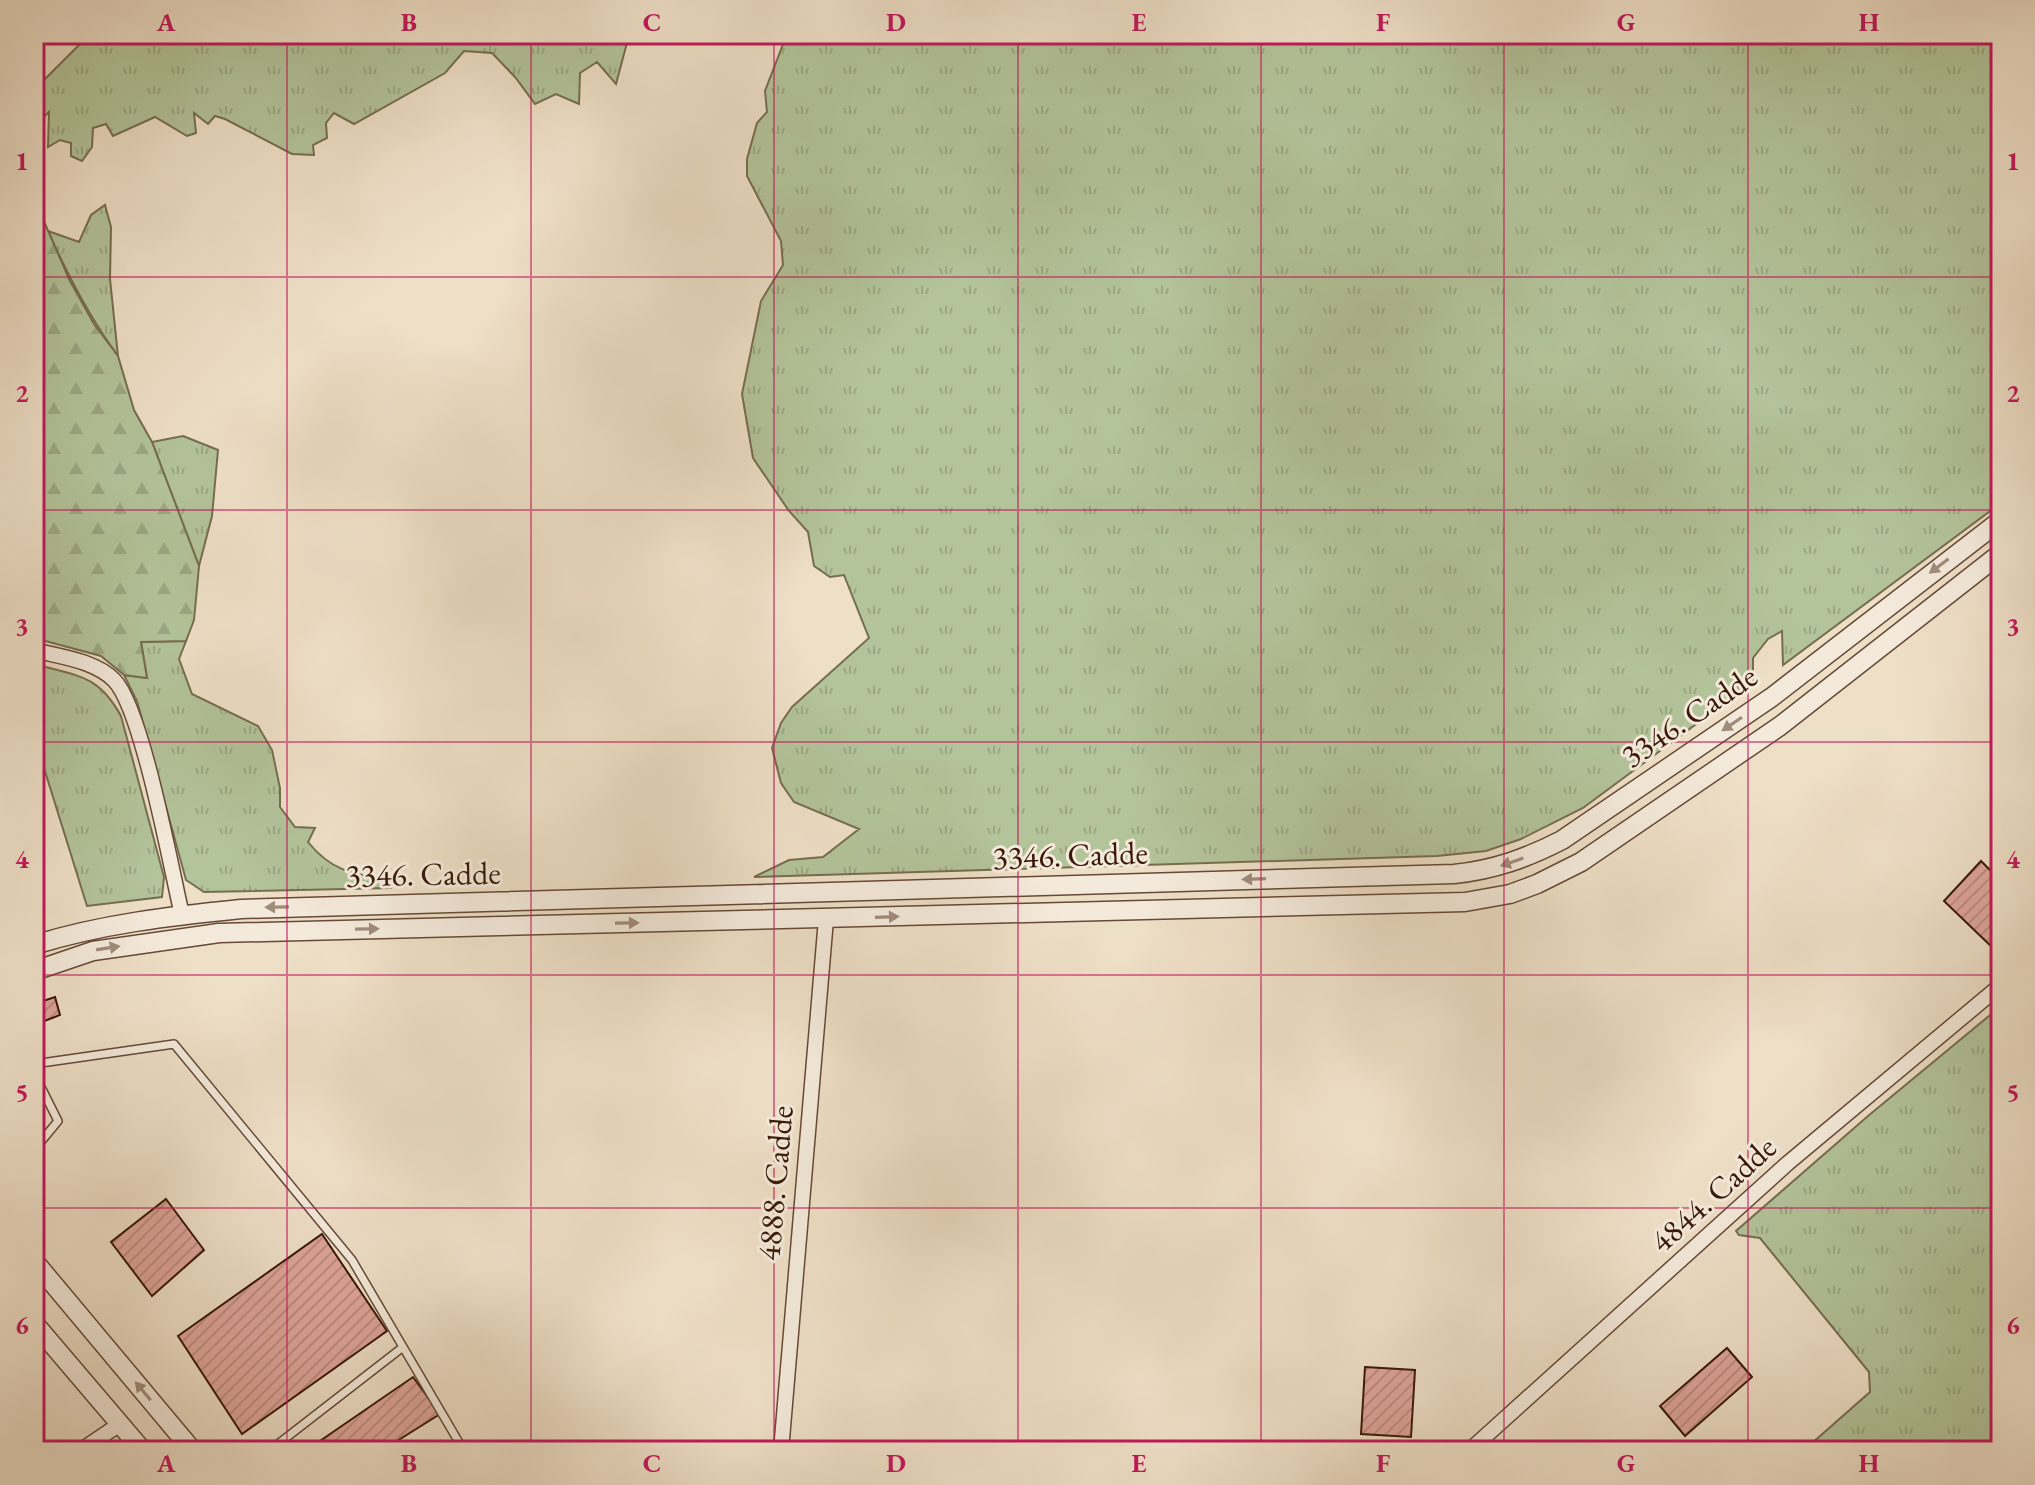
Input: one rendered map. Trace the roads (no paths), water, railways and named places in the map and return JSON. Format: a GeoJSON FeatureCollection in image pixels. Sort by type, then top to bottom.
{"type":"FeatureCollection","features":[{"type":"Feature","properties":{"kind":"street","name":"3346. Cadde"},"geometry":{"type":"LineString","coordinates":[[34,945],[91,930],[182,915],[267,907],[1454,874],[1485,870],[1525,858],[1562,840],[1746,715],[2001,520]]}},
{"type":"Feature","properties":{"kind":"street","name":"3346. Cadde"},"geometry":{"type":"LineString","coordinates":[[34,971],[93,951],[219,933],[1465,902],[1510,894],[1581,862],[1780,726],[2001,553]]}},
{"type":"Feature","properties":{"kind":"street"},"geometry":{"type":"LineString","coordinates":[[34,650],[99,669],[127,697],[182,915]]}},
{"type":"Feature","properties":{"kind":"street","name":"4888. Cadde"},"geometry":{"type":"LineString","coordinates":[[781,1451],[826,919]]}},
{"type":"Feature","properties":{"kind":"street","name":"4844. Cadde"},"geometry":{"type":"LineString","coordinates":[[1469,1451],[1788,1163],[2001,985]]}},
{"type":"Feature","properties":{"kind":"street"},"geometry":{"type":"LineString","coordinates":[[34,1261],[193,1451]]}},
{"type":"Feature","properties":{"kind":"street"},"geometry":{"type":"LineString","coordinates":[[34,1323],[143,1451]]}},
{"type":"Feature","properties":{"kind":"street"},"geometry":{"type":"LineString","coordinates":[[80,1451],[120,1424]]}},
{"type":"Feature","properties":{"kind":"lane"},"geometry":{"type":"LineString","coordinates":[[34,59],[42,34]]}},
{"type":"Feature","properties":{"kind":"lane"},"geometry":{"type":"LineString","coordinates":[[34,1064],[174,1044],[352,1260],[464,1451]]}},
{"type":"Feature","properties":{"kind":"lane"},"geometry":{"type":"LineString","coordinates":[[34,1073],[58,1121],[34,1150]]}},
{"type":"Feature","properties":{"kind":"lane"},"geometry":{"type":"LineString","coordinates":[[269,1451],[403,1347]]}}]}
